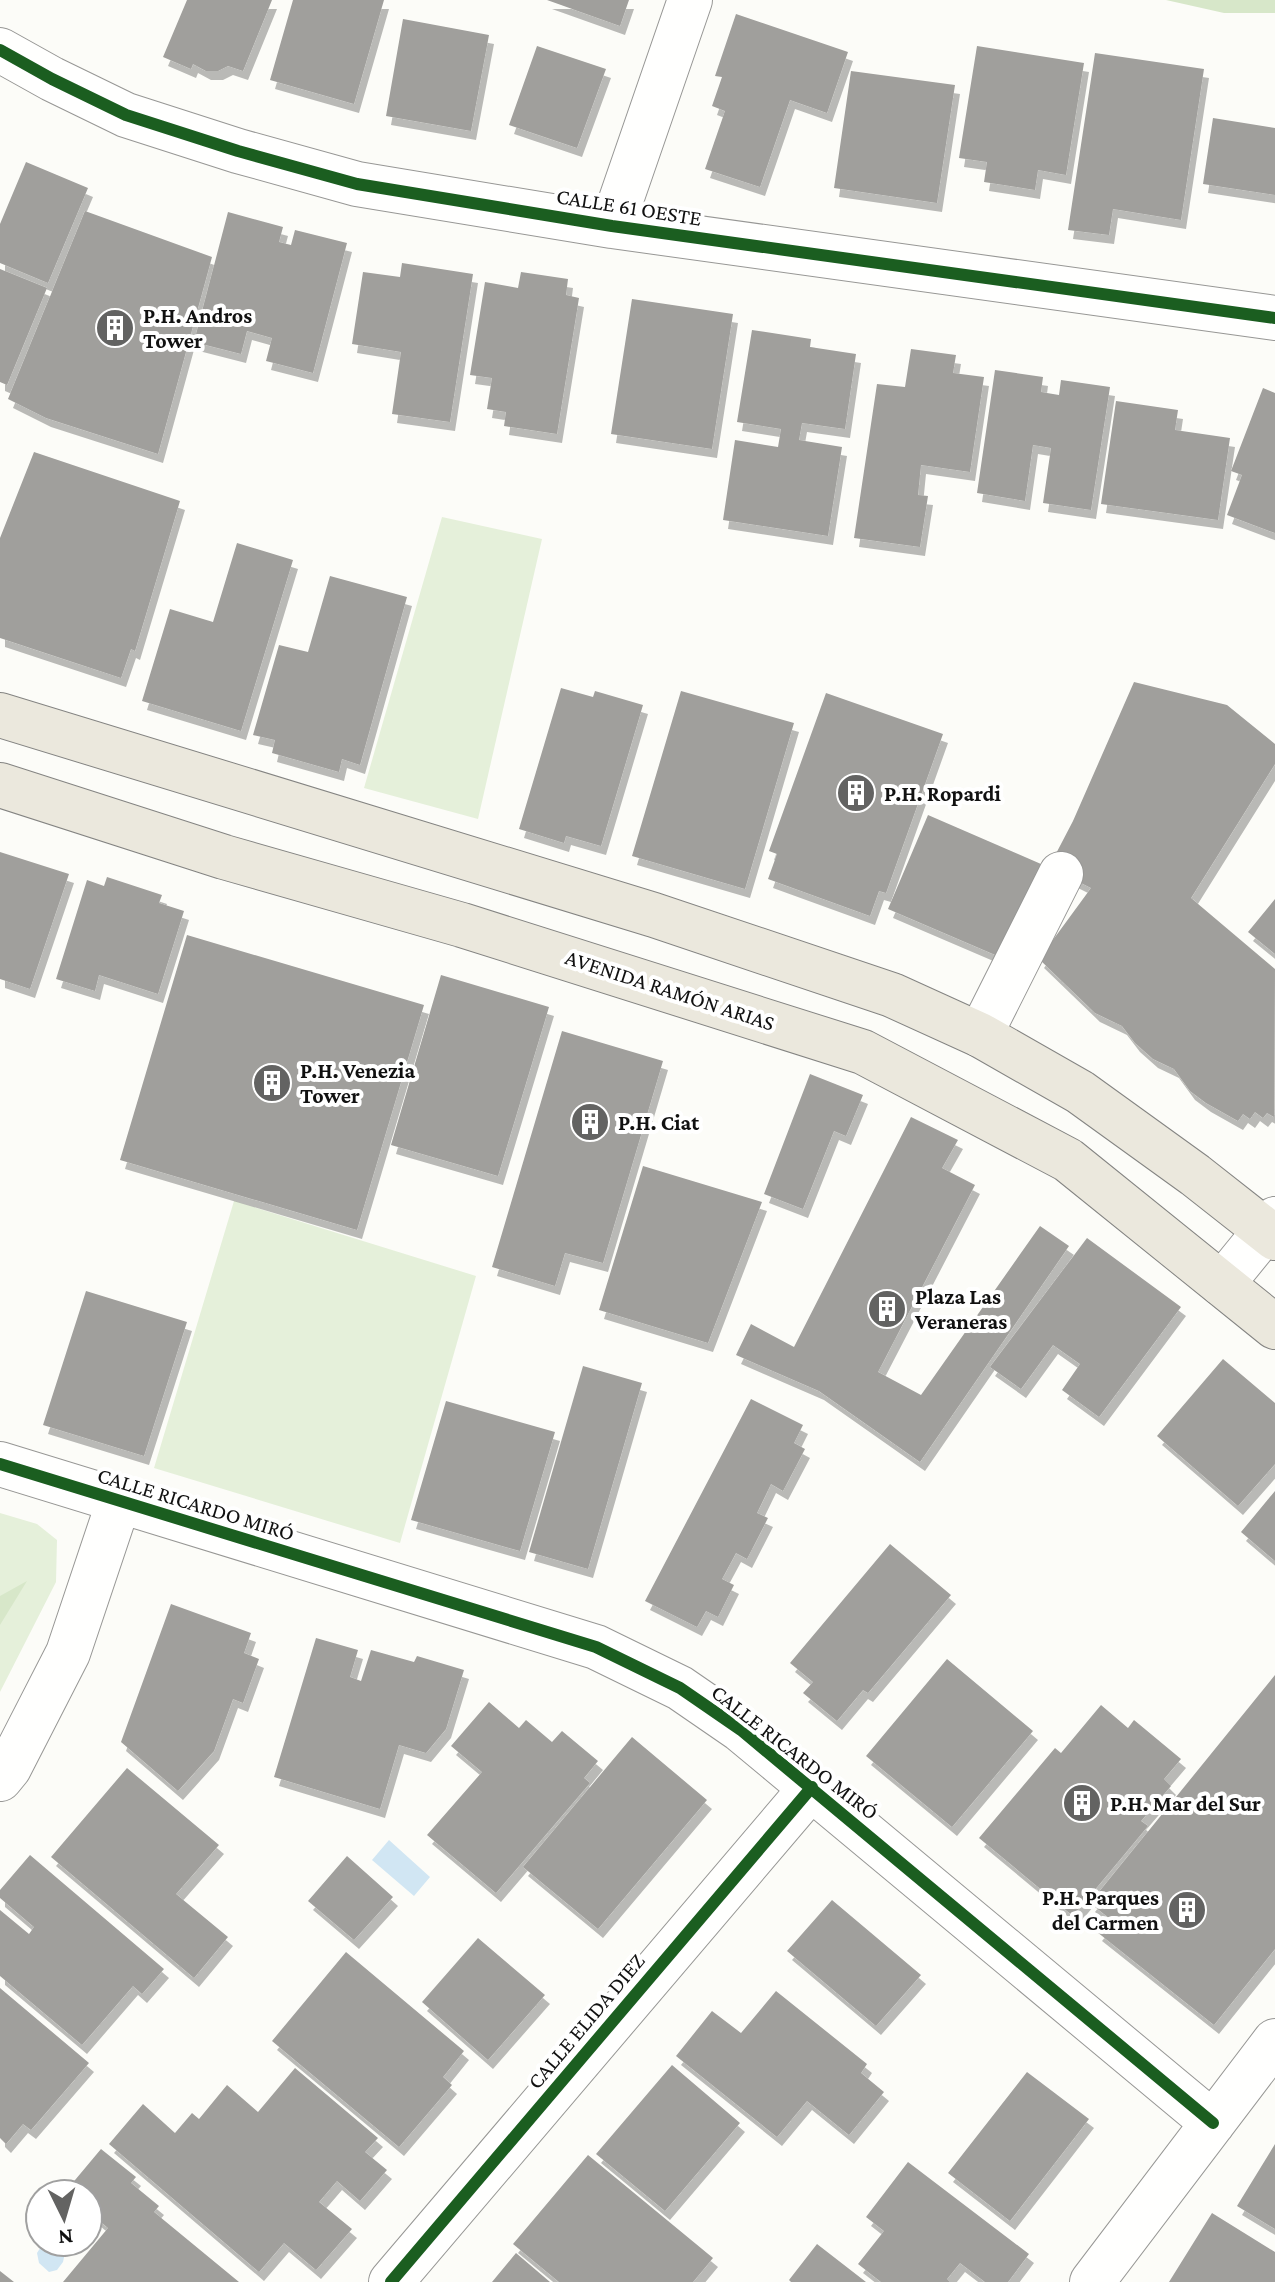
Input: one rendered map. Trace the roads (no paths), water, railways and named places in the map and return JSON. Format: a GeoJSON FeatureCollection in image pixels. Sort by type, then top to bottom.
{"type":"FeatureCollection","features":[{"type":"Feature","properties":{"kind":"main road"},"geometry":{"type":"LineString","coordinates":[[0,715],[654,915],[892,995],[980,1035],[1080,1092],[1272,1229]]}},
{"type":"Feature","properties":{"kind":"main road","name":"AVENIDA RAMÓN ARIAS"},"geometry":{"type":"LineString","coordinates":[[0,785],[224,857],[462,925],[863,1052],[1068,1160],[1275,1327]]}},
{"type":"Feature","properties":{"kind":"main road"},"geometry":{"type":"LineString","coordinates":[[462,925],[481,862]]}},
{"type":"Feature","properties":{"kind":"street"},"geometry":{"type":"LineString","coordinates":[[612,226],[690,0]]}},
{"type":"Feature","properties":{"kind":"street","name":"CALLE 61 OESTE"},"geometry":{"type":"LineString","coordinates":[[0,50],[126,115],[238,151],[357,184],[612,226],[1275,318]]}},
{"type":"Feature","properties":{"kind":"street"},"geometry":{"type":"LineString","coordinates":[[980,1035],[1061,874]]}},
{"type":"Feature","properties":{"kind":"street"},"geometry":{"type":"LineString","coordinates":[[1222,1284],[1272,1229]]}},
{"type":"Feature","properties":{"kind":"street","name":"CALLE RICARDO MIRÓ"},"geometry":{"type":"LineString","coordinates":[[0,1464],[596,1647],[680,1688],[741,1730],[812,1787],[919,1880],[1213,2123]]}},
{"type":"Feature","properties":{"kind":"street"},"geometry":{"type":"LineString","coordinates":[[0,1779],[9,1768],[68,1653],[119,1501]]}},
{"type":"Feature","properties":{"kind":"street","name":"CALLE ELIDA DIEZ"},"geometry":{"type":"LineString","coordinates":[[391,2282],[812,1787]]}},
{"type":"Feature","properties":{"kind":"street"},"geometry":{"type":"LineString","coordinates":[[1092,2282],[1275,2041]]}},
{"type":"Feature","properties":{"kind":"water"},"geometry":{"type":"Polygon","coordinates":[[[389,1840],[430,1877],[414,1896],[372,1860],[389,1840]]]}},
{"type":"Feature","properties":{"kind":"water"},"geometry":{"type":"Polygon","coordinates":[[[38,2258],[64,2258],[57,2270],[49,2272],[38,2258]]]}},
{"type":"Feature","properties":{"kind":"place","name":"P.H. Andros Tower"},"geometry":{"type":"Point","coordinates":[115,328]}},
{"type":"Feature","properties":{"kind":"place","name":"P.H. Ropardi"},"geometry":{"type":"Point","coordinates":[856,793]}},
{"type":"Feature","properties":{"kind":"place","name":"P.H. Venezia Tower"},"geometry":{"type":"Point","coordinates":[272,1083]}},
{"type":"Feature","properties":{"kind":"place","name":"P.H. Ciat"},"geometry":{"type":"Point","coordinates":[590,1122]}},
{"type":"Feature","properties":{"kind":"place","name":"Plaza Las Veraneras"},"geometry":{"type":"Point","coordinates":[887,1309]}},
{"type":"Feature","properties":{"kind":"place","name":"P.H. Mar del Sur"},"geometry":{"type":"Point","coordinates":[1082,1803]}},
{"type":"Feature","properties":{"kind":"place","name":"P.H. Parques del Carmen"},"geometry":{"type":"Point","coordinates":[1187,1910]}}]}
